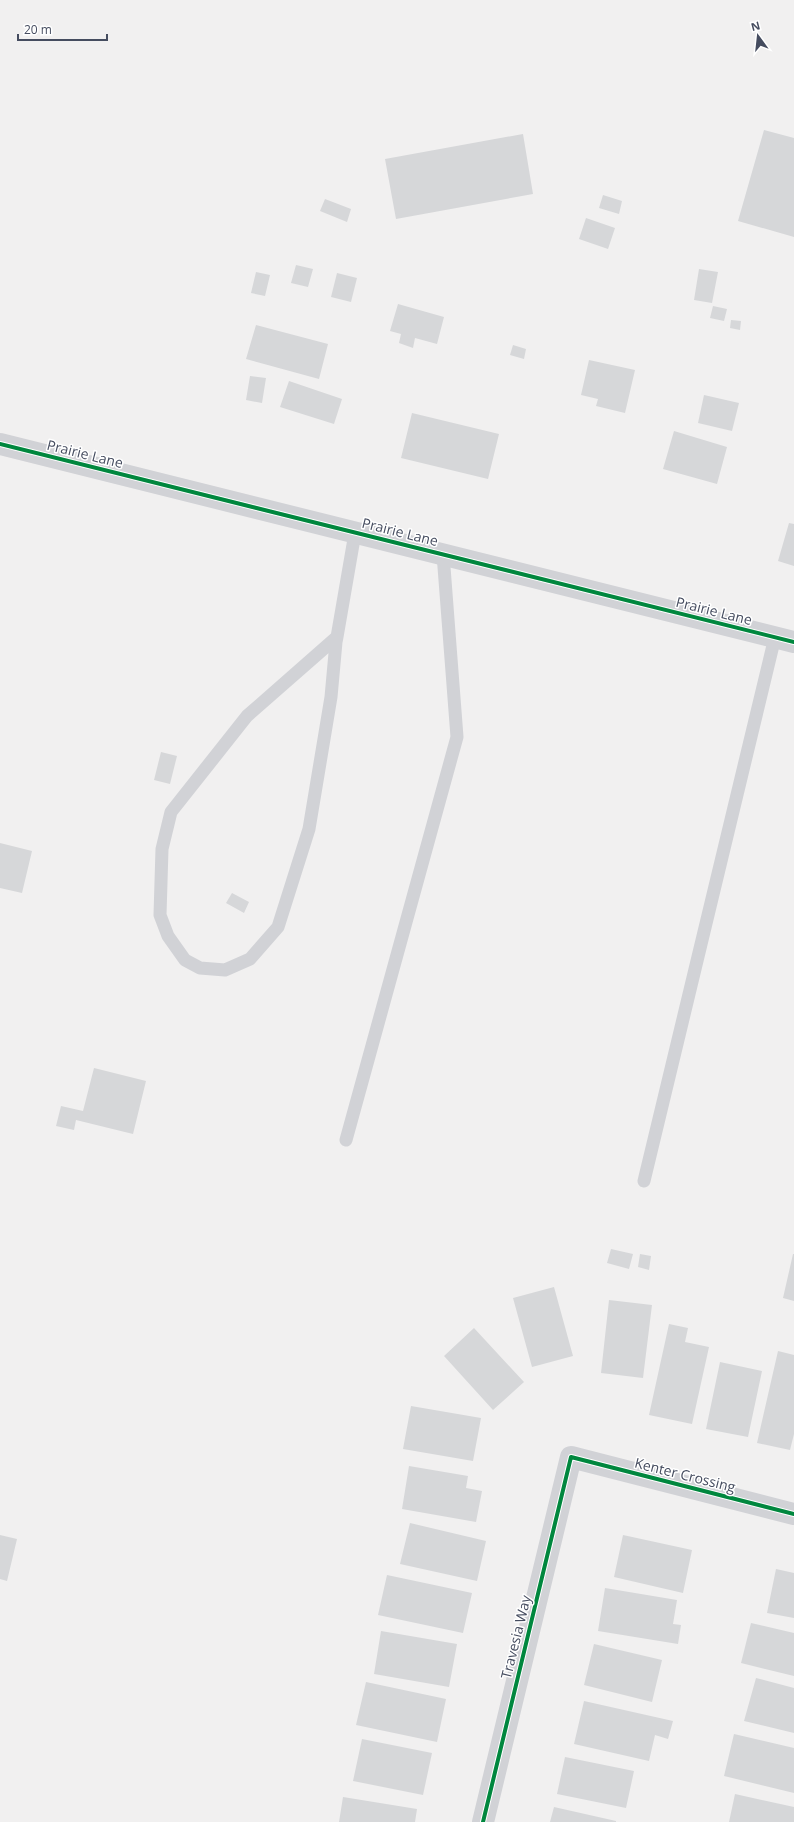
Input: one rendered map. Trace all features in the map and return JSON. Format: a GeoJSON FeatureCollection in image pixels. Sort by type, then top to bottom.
{"type":"FeatureCollection","features":[{"type":"Feature","properties":{"kind":"street","name":"Prairie Lane"},"geometry":{"type":"LineString","coordinates":[[0,444],[784,640]]}},
{"type":"Feature","properties":{"kind":"street","name":"Kenter Crossing"},"geometry":{"type":"LineString","coordinates":[[571,1458],[794,1514]]}},
{"type":"Feature","properties":{"kind":"street","name":"Travesia Way"},"geometry":{"type":"LineString","coordinates":[[483,1822],[571,1458]]}},
{"type":"Feature","properties":{"kind":"lane"},"geometry":{"type":"LineString","coordinates":[[337,637],[247,716],[171,812],[162,849],[160,915],[168,936],[185,960],[200,968],[224,970],[250,959],[278,927],[310,829],[331,697],[337,637],[355,533]]}},
{"type":"Feature","properties":{"kind":"lane"},"geometry":{"type":"LineString","coordinates":[[346,1140],[457,737],[443,554]]}},
{"type":"Feature","properties":{"kind":"lane"},"geometry":{"type":"LineString","coordinates":[[644,1181],[784,640]]}},
{"type":"Feature","properties":{"kind":"building"},"geometry":{"type":"Polygon","coordinates":[[[764,130],[794,138],[794,237],[738,221],[764,130]]]}},
{"type":"Feature","properties":{"kind":"building"},"geometry":{"type":"Polygon","coordinates":[[[523,134],[533,194],[396,219],[385,159],[523,134]]]}},
{"type":"Feature","properties":{"kind":"building"},"geometry":{"type":"Polygon","coordinates":[[[603,195],[622,201],[619,214],[599,208],[603,195]]]}},
{"type":"Feature","properties":{"kind":"building"},"geometry":{"type":"Polygon","coordinates":[[[325,199],[351,209],[347,222],[320,211],[325,199]]]}},
{"type":"Feature","properties":{"kind":"building"},"geometry":{"type":"Polygon","coordinates":[[[586,218],[615,228],[608,249],[579,239],[586,218]]]}},
{"type":"Feature","properties":{"kind":"building"},"geometry":{"type":"Polygon","coordinates":[[[296,265],[313,269],[308,287],[291,283],[296,265]]]}},
{"type":"Feature","properties":{"kind":"building"},"geometry":{"type":"Polygon","coordinates":[[[699,269],[718,272],[712,303],[694,300],[699,269]]]}},
{"type":"Feature","properties":{"kind":"building"},"geometry":{"type":"Polygon","coordinates":[[[256,272],[270,275],[265,296],[251,293],[256,272]]]}},
{"type":"Feature","properties":{"kind":"building"},"geometry":{"type":"Polygon","coordinates":[[[337,273],[357,278],[351,302],[331,297],[337,273]]]}},
{"type":"Feature","properties":{"kind":"building"},"geometry":{"type":"Polygon","coordinates":[[[398,304],[444,317],[437,344],[415,338],[413,348],[399,343],[401,334],[390,331],[398,304]]]}},
{"type":"Feature","properties":{"kind":"building"},"geometry":{"type":"Polygon","coordinates":[[[713,306],[727,309],[724,321],[710,318],[713,306]]]}},
{"type":"Feature","properties":{"kind":"building"},"geometry":{"type":"Polygon","coordinates":[[[731,320],[741,321],[740,330],[730,328],[731,320]]]}},
{"type":"Feature","properties":{"kind":"building"},"geometry":{"type":"Polygon","coordinates":[[[256,325],[328,344],[319,379],[246,359],[256,325]]]}},
{"type":"Feature","properties":{"kind":"building"},"geometry":{"type":"Polygon","coordinates":[[[513,345],[526,349],[524,359],[510,355],[513,345]]]}},
{"type":"Feature","properties":{"kind":"building"},"geometry":{"type":"Polygon","coordinates":[[[589,360],[635,370],[625,413],[596,406],[598,399],[581,395],[589,360]]]}},
{"type":"Feature","properties":{"kind":"building"},"geometry":{"type":"Polygon","coordinates":[[[250,376],[266,378],[262,403],[246,400],[250,376]]]}},
{"type":"Feature","properties":{"kind":"building"},"geometry":{"type":"Polygon","coordinates":[[[289,381],[342,399],[334,424],[280,407],[289,381]]]}},
{"type":"Feature","properties":{"kind":"building"},"geometry":{"type":"Polygon","coordinates":[[[704,395],[739,403],[732,431],[698,423],[704,395]]]}},
{"type":"Feature","properties":{"kind":"building"},"geometry":{"type":"Polygon","coordinates":[[[412,413],[499,434],[488,479],[401,458],[412,413]]]}},
{"type":"Feature","properties":{"kind":"building"},"geometry":{"type":"Polygon","coordinates":[[[674,431],[727,447],[717,484],[663,469],[674,431]]]}},
{"type":"Feature","properties":{"kind":"building"},"geometry":{"type":"Polygon","coordinates":[[[789,523],[794,524],[794,566],[778,561],[789,523]]]}},
{"type":"Feature","properties":{"kind":"building"},"geometry":{"type":"Polygon","coordinates":[[[161,752],[177,756],[170,784],[154,780],[161,752]]]}},
{"type":"Feature","properties":{"kind":"building"},"geometry":{"type":"Polygon","coordinates":[[[0,843],[32,851],[22,893],[0,888],[0,843]]]}},
{"type":"Feature","properties":{"kind":"building"},"geometry":{"type":"Polygon","coordinates":[[[232,893],[249,902],[244,913],[226,903],[232,893]]]}},
{"type":"Feature","properties":{"kind":"building"},"geometry":{"type":"Polygon","coordinates":[[[94,1068],[146,1081],[133,1134],[76,1120],[74,1130],[56,1126],[61,1106],[83,1111],[94,1068]]]}},
{"type":"Feature","properties":{"kind":"building"},"geometry":{"type":"Polygon","coordinates":[[[611,1249],[633,1254],[629,1269],[607,1263],[611,1249]]]}},
{"type":"Feature","properties":{"kind":"building"},"geometry":{"type":"Polygon","coordinates":[[[640,1254],[651,1256],[649,1270],[638,1267],[640,1254]]]}},
{"type":"Feature","properties":{"kind":"building"},"geometry":{"type":"Polygon","coordinates":[[[794,1254],[794,1301],[783,1298],[794,1254]]]}},
{"type":"Feature","properties":{"kind":"building"},"geometry":{"type":"Polygon","coordinates":[[[554,1287],[573,1356],[532,1367],[513,1298],[554,1287]]]}},
{"type":"Feature","properties":{"kind":"building"},"geometry":{"type":"Polygon","coordinates":[[[609,1300],[652,1305],[643,1378],[601,1373],[609,1300]]]}},
{"type":"Feature","properties":{"kind":"building"},"geometry":{"type":"Polygon","coordinates":[[[669,1324],[688,1328],[685,1342],[709,1347],[692,1424],[649,1415],[669,1324]]]}},
{"type":"Feature","properties":{"kind":"building"},"geometry":{"type":"Polygon","coordinates":[[[474,1328],[524,1382],[493,1410],[444,1356],[474,1328]]]}},
{"type":"Feature","properties":{"kind":"building"},"geometry":{"type":"Polygon","coordinates":[[[778,1351],[794,1355],[794,1434],[790,1450],[757,1443],[778,1351]]]}},
{"type":"Feature","properties":{"kind":"building"},"geometry":{"type":"Polygon","coordinates":[[[720,1362],[762,1371],[748,1437],[706,1429],[720,1362]]]}},
{"type":"Feature","properties":{"kind":"building"},"geometry":{"type":"Polygon","coordinates":[[[411,1406],[481,1418],[473,1461],[403,1449],[411,1406]]]}},
{"type":"Feature","properties":{"kind":"building"},"geometry":{"type":"Polygon","coordinates":[[[409,1466],[468,1476],[466,1488],[482,1491],[476,1522],[402,1509],[409,1466]]]}},
{"type":"Feature","properties":{"kind":"building"},"geometry":{"type":"Polygon","coordinates":[[[410,1523],[486,1541],[477,1581],[400,1564],[410,1523]]]}},
{"type":"Feature","properties":{"kind":"building"},"geometry":{"type":"Polygon","coordinates":[[[0,1535],[17,1539],[7,1581],[0,1579],[0,1535]]]}},
{"type":"Feature","properties":{"kind":"building"},"geometry":{"type":"Polygon","coordinates":[[[623,1535],[692,1550],[683,1593],[614,1577],[623,1535]]]}},
{"type":"Feature","properties":{"kind":"building"},"geometry":{"type":"Polygon","coordinates":[[[776,1569],[794,1573],[794,1618],[767,1613],[776,1569]]]}},
{"type":"Feature","properties":{"kind":"building"},"geometry":{"type":"Polygon","coordinates":[[[387,1575],[472,1593],[463,1633],[378,1615],[387,1575]]]}},
{"type":"Feature","properties":{"kind":"building"},"geometry":{"type":"Polygon","coordinates":[[[605,1588],[677,1600],[673,1624],[681,1625],[678,1644],[598,1631],[605,1588]]]}},
{"type":"Feature","properties":{"kind":"building"},"geometry":{"type":"Polygon","coordinates":[[[751,1623],[794,1633],[794,1676],[741,1663],[751,1623]]]}},
{"type":"Feature","properties":{"kind":"building"},"geometry":{"type":"Polygon","coordinates":[[[381,1631],[457,1644],[449,1687],[374,1674],[381,1631]]]}},
{"type":"Feature","properties":{"kind":"building"},"geometry":{"type":"Polygon","coordinates":[[[594,1644],[662,1660],[652,1702],[584,1685],[594,1644]]]}},
{"type":"Feature","properties":{"kind":"building"},"geometry":{"type":"Polygon","coordinates":[[[756,1678],[794,1688],[794,1733],[744,1721],[756,1678]]]}},
{"type":"Feature","properties":{"kind":"building"},"geometry":{"type":"Polygon","coordinates":[[[366,1682],[446,1699],[437,1742],[356,1725],[366,1682]]]}},
{"type":"Feature","properties":{"kind":"building"},"geometry":{"type":"Polygon","coordinates":[[[584,1701],[673,1721],[668,1739],[655,1735],[649,1761],[574,1744],[584,1701]]]}},
{"type":"Feature","properties":{"kind":"building"},"geometry":{"type":"Polygon","coordinates":[[[734,1734],[794,1748],[794,1793],[724,1776],[734,1734]]]}},
{"type":"Feature","properties":{"kind":"building"},"geometry":{"type":"Polygon","coordinates":[[[362,1739],[432,1753],[423,1795],[353,1781],[362,1739]]]}},
{"type":"Feature","properties":{"kind":"building"},"geometry":{"type":"Polygon","coordinates":[[[565,1757],[634,1771],[626,1808],[557,1794],[565,1757]]]}},
{"type":"Feature","properties":{"kind":"building"},"geometry":{"type":"Polygon","coordinates":[[[735,1794],[794,1807],[794,1822],[729,1822],[735,1794]]]}},
{"type":"Feature","properties":{"kind":"building"},"geometry":{"type":"Polygon","coordinates":[[[343,1797],[417,1809],[415,1822],[339,1822],[343,1797]]]}},
{"type":"Feature","properties":{"kind":"building"},"geometry":{"type":"Polygon","coordinates":[[[554,1807],[616,1821],[616,1822],[550,1822],[554,1807]]]}},
{"type":"Feature","properties":{"kind":"cycle path"},"geometry":{"type":"LineString","coordinates":[[0,444],[794,642]]}},
{"type":"Feature","properties":{"kind":"cycle path"},"geometry":{"type":"LineString","coordinates":[[483,1822],[571,1457],[794,1514]]}}]}
